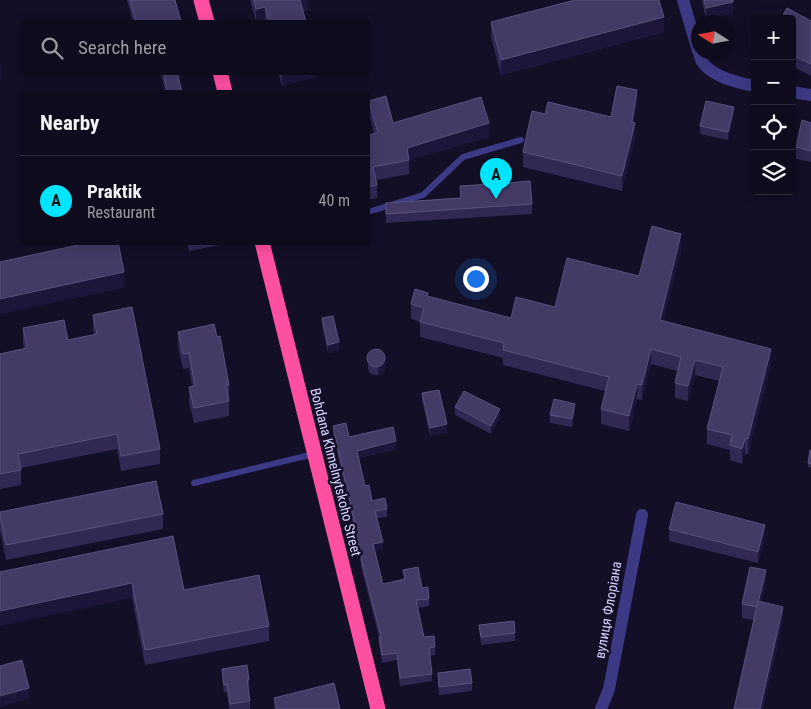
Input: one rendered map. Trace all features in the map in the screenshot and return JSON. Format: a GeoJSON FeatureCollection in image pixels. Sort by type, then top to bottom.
{"type":"FeatureCollection","features":[{"type":"Feature","properties":{"kind":"highway"},"geometry":{"type":"LineString","coordinates":[[202,0],[207,20]]}},
{"type":"Feature","properties":{"kind":"highway"},"geometry":{"type":"LineString","coordinates":[[221,75],[224,90]]}},
{"type":"Feature","properties":{"kind":"highway","name":"Bohdana Khmelnytskoho Street"},"geometry":{"type":"LineString","coordinates":[[263,245],[378,709]]}},
{"type":"Feature","properties":{"kind":"street"},"geometry":{"type":"LineString","coordinates":[[683,0],[691,26]]}},
{"type":"Feature","properties":{"kind":"street"},"geometry":{"type":"LineString","coordinates":[[701,60],[715,74],[751,85]]}},
{"type":"Feature","properties":{"kind":"street"},"geometry":{"type":"LineString","coordinates":[[796,93],[811,95]]}},
{"type":"Feature","properties":{"kind":"street","name":"вулиця Флоріана"},"geometry":{"type":"LineString","coordinates":[[601,709],[609,689],[642,515]]}},
{"type":"Feature","properties":{"kind":"lane"},"geometry":{"type":"LineString","coordinates":[[370,211],[423,196],[463,157],[521,140]]}},
{"type":"Feature","properties":{"kind":"lane"},"geometry":{"type":"LineString","coordinates":[[194,483],[315,454]]}},
{"type":"Feature","properties":{"kind":"building"},"geometry":{"type":"Polygon","coordinates":[[[130,0],[175,0],[180,20],[135,20],[130,0]]]}},
{"type":"Feature","properties":{"kind":"building"},"geometry":{"type":"Polygon","coordinates":[[[254,0],[300,0],[305,20],[268,20],[265,7],[256,9],[254,0]]]}},
{"type":"Feature","properties":{"kind":"building"},"geometry":{"type":"Polygon","coordinates":[[[575,0],[659,0],[664,17],[501,60],[491,22],[575,0]]]}},
{"type":"Feature","properties":{"kind":"building"},"geometry":{"type":"Polygon","coordinates":[[[704,0],[733,0],[733,2],[706,8],[704,0]]]}},
{"type":"Feature","properties":{"kind":"building"},"geometry":{"type":"Polygon","coordinates":[[[787,8],[811,21],[811,64],[796,57],[796,15],[783,15],[787,8]]]}},
{"type":"Feature","properties":{"kind":"building"},"geometry":{"type":"Polygon","coordinates":[[[165,75],[178,75],[182,90],[167,90],[165,75]]]}},
{"type":"Feature","properties":{"kind":"building"},"geometry":{"type":"Polygon","coordinates":[[[617,86],[637,90],[632,122],[635,123],[622,176],[523,152],[532,111],[545,114],[548,102],[611,117],[617,86]]]}},
{"type":"Feature","properties":{"kind":"building"},"geometry":{"type":"Polygon","coordinates":[[[386,96],[393,123],[481,97],[489,123],[407,148],[409,160],[373,167],[377,185],[370,187],[370,135],[378,133],[370,101],[386,96]]]}},
{"type":"Feature","properties":{"kind":"building"},"geometry":{"type":"Polygon","coordinates":[[[706,101],[734,107],[728,132],[700,126],[706,101]]]}},
{"type":"Feature","properties":{"kind":"building"},"geometry":{"type":"Polygon","coordinates":[[[802,120],[811,123],[811,151],[796,147],[802,120]]]}},
{"type":"Feature","properties":{"kind":"building"},"geometry":{"type":"Polygon","coordinates":[[[507,177],[507,183],[530,181],[532,204],[386,214],[386,203],[461,198],[460,186],[491,184],[491,178],[507,177]]]}},
{"type":"Feature","properties":{"kind":"building"},"geometry":{"type":"Polygon","coordinates":[[[652,226],[681,234],[660,320],[771,349],[748,439],[745,439],[742,449],[730,445],[732,435],[707,429],[723,367],[695,360],[688,386],[675,383],[681,357],[651,349],[642,385],[637,384],[629,416],[601,409],[609,377],[503,350],[504,343],[420,322],[424,308],[411,304],[415,289],[428,293],[427,296],[511,318],[516,297],[555,307],[567,258],[639,276],[652,226]]]}},
{"type":"Feature","properties":{"kind":"building"},"geometry":{"type":"Polygon","coordinates":[[[78,245],[119,245],[124,272],[0,299],[0,262],[78,245]]]}},
{"type":"Feature","properties":{"kind":"building"},"geometry":{"type":"Polygon","coordinates":[[[132,307],[160,449],[121,456],[117,434],[18,454],[21,470],[0,474],[0,354],[27,348],[23,328],[64,320],[68,340],[97,334],[93,315],[132,307]]]}},
{"type":"Feature","properties":{"kind":"building"},"geometry":{"type":"Polygon","coordinates":[[[333,316],[339,342],[328,345],[322,318],[333,316]]]}},
{"type":"Feature","properties":{"kind":"building"},"geometry":{"type":"Polygon","coordinates":[[[214,324],[217,337],[220,336],[229,385],[226,385],[229,401],[194,408],[189,387],[195,386],[189,353],[183,354],[178,332],[214,324]]]}},
{"type":"Feature","properties":{"kind":"building"},"geometry":{"type":"Polygon","coordinates":[[[376,349],[382,352],[385,358],[382,364],[376,367],[370,364],[367,358],[370,352],[376,349]]]}},
{"type":"Feature","properties":{"kind":"building"},"geometry":{"type":"Polygon","coordinates":[[[439,390],[447,424],[430,428],[422,393],[439,390]]]}},
{"type":"Feature","properties":{"kind":"building"},"geometry":{"type":"Polygon","coordinates":[[[464,391],[500,409],[491,426],[455,407],[464,391]]]}},
{"type":"Feature","properties":{"kind":"building"},"geometry":{"type":"Polygon","coordinates":[[[554,399],[575,404],[572,419],[550,415],[554,399]]]}},
{"type":"Feature","properties":{"kind":"building"},"geometry":{"type":"Polygon","coordinates":[[[346,423],[349,437],[393,427],[396,441],[357,451],[365,486],[369,485],[372,501],[385,498],[387,509],[375,511],[383,542],[373,544],[383,584],[405,579],[403,570],[418,567],[422,588],[428,587],[429,599],[416,600],[424,637],[434,636],[435,647],[429,648],[432,674],[400,678],[397,653],[382,655],[379,637],[381,636],[361,559],[347,485],[333,426],[346,423]]]}},
{"type":"Feature","properties":{"kind":"building"},"geometry":{"type":"Polygon","coordinates":[[[811,450],[811,464],[808,463],[811,450]]]}},
{"type":"Feature","properties":{"kind":"building"},"geometry":{"type":"Polygon","coordinates":[[[156,481],[163,514],[6,545],[0,512],[156,481]]]}},
{"type":"Feature","properties":{"kind":"building"},"geometry":{"type":"Polygon","coordinates":[[[676,502],[765,525],[758,552],[669,529],[676,502]]]}},
{"type":"Feature","properties":{"kind":"building"},"geometry":{"type":"Polygon","coordinates":[[[173,536],[184,590],[259,575],[269,626],[145,650],[132,583],[0,611],[0,572],[173,536]]]}},
{"type":"Feature","properties":{"kind":"building"},"geometry":{"type":"Polygon","coordinates":[[[750,567],[766,570],[757,607],[742,604],[750,567]]]}},
{"type":"Feature","properties":{"kind":"building"},"geometry":{"type":"Polygon","coordinates":[[[758,601],[783,607],[760,709],[734,709],[758,601]]]}},
{"type":"Feature","properties":{"kind":"building"},"geometry":{"type":"Polygon","coordinates":[[[514,621],[515,633],[481,637],[479,625],[514,621]]]}},
{"type":"Feature","properties":{"kind":"building"},"geometry":{"type":"Polygon","coordinates":[[[22,660],[29,688],[0,696],[0,666],[22,660]]]}},
{"type":"Feature","properties":{"kind":"building"},"geometry":{"type":"Polygon","coordinates":[[[247,665],[250,701],[230,704],[227,684],[224,685],[222,669],[247,665]]]}},
{"type":"Feature","properties":{"kind":"building"},"geometry":{"type":"Polygon","coordinates":[[[470,669],[472,683],[439,687],[438,673],[470,669]]]}},
{"type":"Feature","properties":{"kind":"building"},"geometry":{"type":"Polygon","coordinates":[[[334,683],[340,709],[277,709],[274,698],[334,683]]]}},
{"type":"Feature","properties":{"kind":"place","name":"Praktik"},"geometry":{"type":"Point","coordinates":[496,199]}}]}
